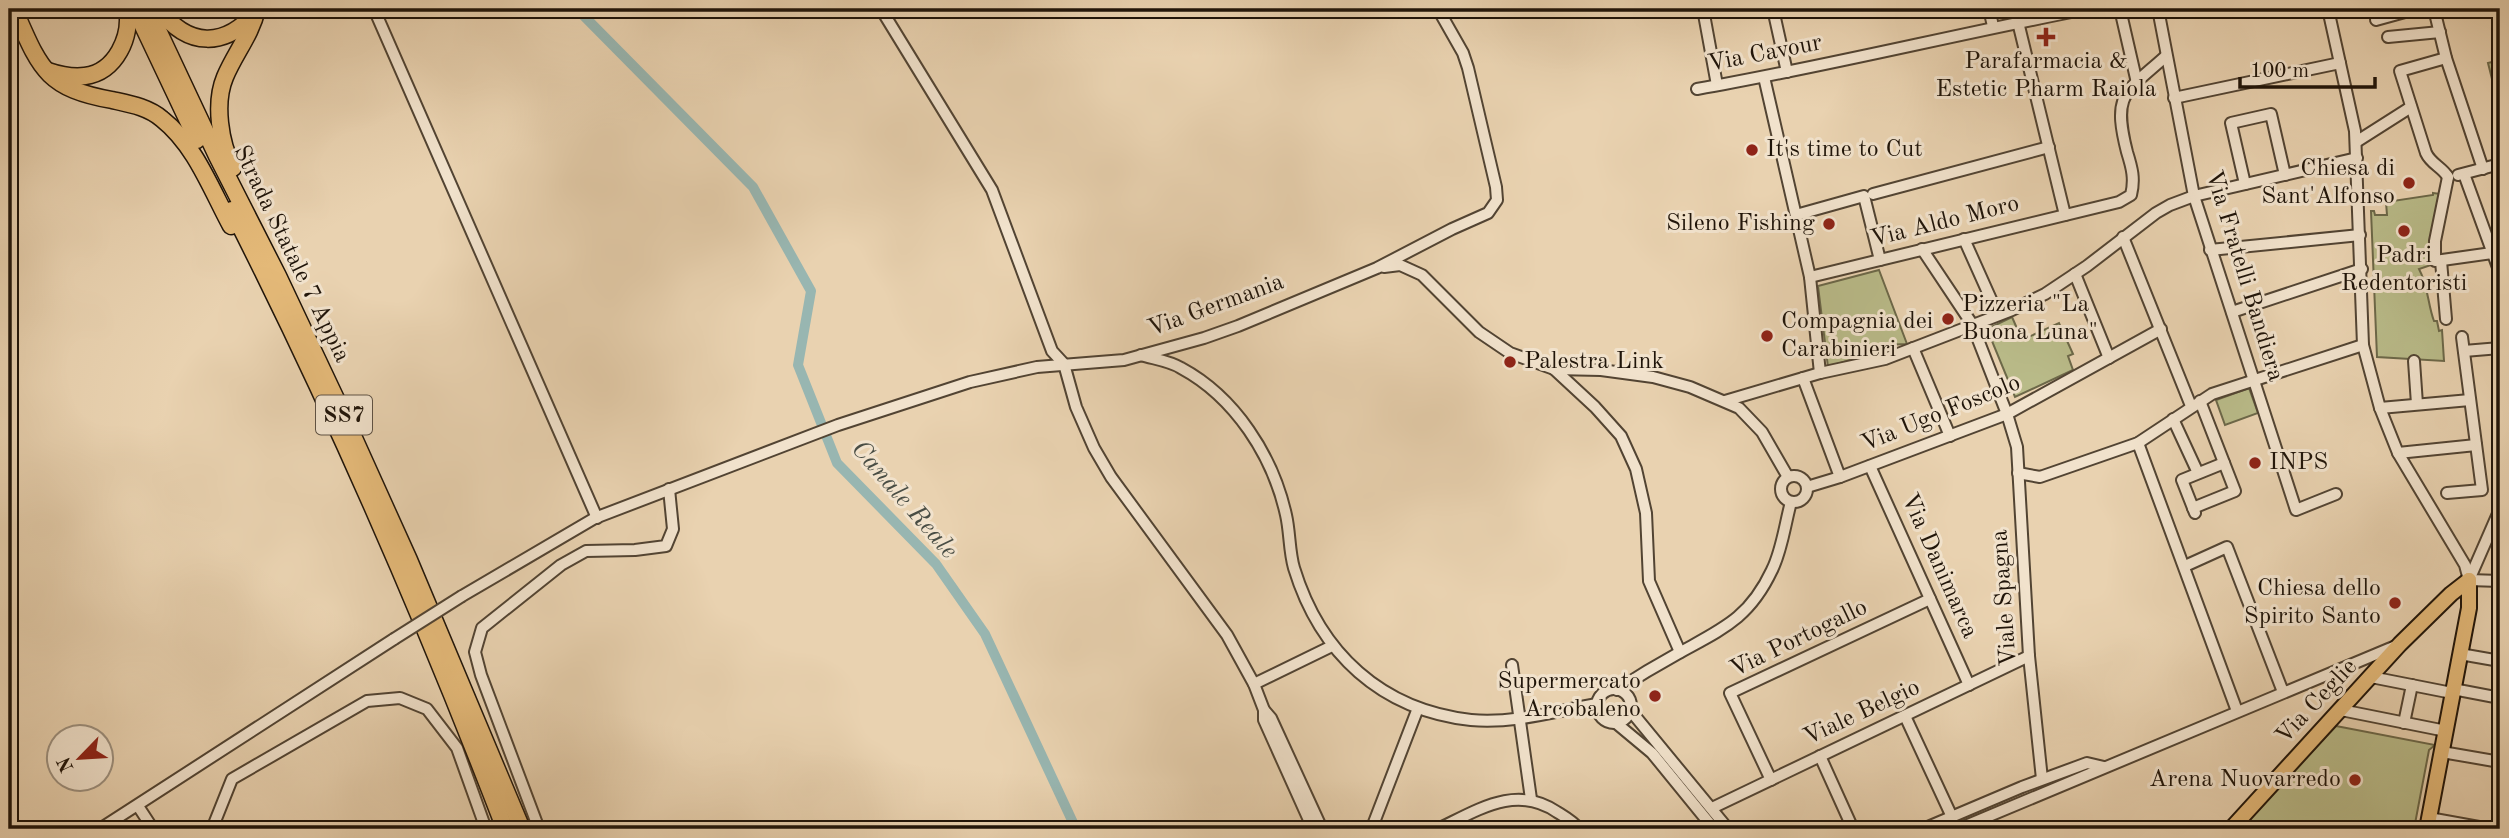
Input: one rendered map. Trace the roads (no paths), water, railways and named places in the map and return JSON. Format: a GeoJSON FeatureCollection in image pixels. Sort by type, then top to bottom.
{"type":"FeatureCollection","features":[{"type":"Feature","properties":{"kind":"highway"},"geometry":{"type":"LineString","coordinates":[[14,9],[33,51],[45,70],[62,86],[85,95],[136,105],[160,117],[177,132],[194,155],[233,231],[262,269]]}},
{"type":"Feature","properties":{"kind":"highway"},"geometry":{"type":"LineString","coordinates":[[45,70],[66,76],[88,76],[106,66],[120,51],[128,32],[127,9]]}},
{"type":"Feature","properties":{"kind":"highway","name":"Strada Statale 7 Appia"},"geometry":{"type":"LineString","coordinates":[[135,9],[262,269],[399,565],[505,829]]}},
{"type":"Feature","properties":{"kind":"highway","name":"Strada Statale 7 Appia"},"geometry":{"type":"LineString","coordinates":[[148,9],[217,156],[278,276],[410,561],[522,829]]}},
{"type":"Feature","properties":{"kind":"highway"},"geometry":{"type":"LineString","coordinates":[[159,9],[168,21],[184,33],[205,39],[227,36],[244,25],[257,9]]}},
{"type":"Feature","properties":{"kind":"highway"},"geometry":{"type":"LineString","coordinates":[[257,9],[251,31],[224,79],[219,108],[227,157],[264,231],[278,276]]}},
{"type":"Feature","properties":{"kind":"main road","name":"Via Ceglie"},"geometry":{"type":"LineString","coordinates":[[2231,829],[2400,644],[2469,580]]}},
{"type":"Feature","properties":{"kind":"main road"},"geometry":{"type":"LineString","coordinates":[[2428,824],[2469,608],[2469,580]]}},
{"type":"Feature","properties":{"kind":"street"},"geometry":{"type":"LineString","coordinates":[[374,9],[597,518]]}},
{"type":"Feature","properties":{"kind":"street"},"geometry":{"type":"LineString","coordinates":[[881,9],[992,190],[1052,351],[1064,364],[1076,407],[1094,448],[1111,477],[1227,635],[1254,684],[1264,710],[1271,718],[1322,829]]}},
{"type":"Feature","properties":{"kind":"street","name":"Via Germania"},"geometry":{"type":"LineString","coordinates":[[100,829],[394,639],[564,535],[597,518],[838,425],[970,382],[1037,366],[1124,360],[1226,330],[1377,268],[1488,213],[1497,200],[1496,187],[1468,68],[1463,53],[1438,9]]}},
{"type":"Feature","properties":{"kind":"street"},"geometry":{"type":"LineString","coordinates":[[1703,9],[1717,85]]}},
{"type":"Feature","properties":{"kind":"street"},"geometry":{"type":"LineString","coordinates":[[1773,9],[1787,72]]}},
{"type":"Feature","properties":{"kind":"street"},"geometry":{"type":"LineString","coordinates":[[1989,9],[1993,26]]}},
{"type":"Feature","properties":{"kind":"street","name":"Via Cavour"},"geometry":{"type":"LineString","coordinates":[[1697,89],[2082,9]]}},
{"type":"Feature","properties":{"kind":"street"},"geometry":{"type":"LineString","coordinates":[[2120,9],[2137,83]]}},
{"type":"Feature","properties":{"kind":"street","name":"Via Fratelli Bandiera"},"geometry":{"type":"LineString","coordinates":[[2158,9],[2194,196],[2296,509],[2336,494]]}},
{"type":"Feature","properties":{"kind":"street"},"geometry":{"type":"LineString","coordinates":[[2328,9],[2356,142],[2363,345],[2380,408],[2398,453],[2465,565],[2469,580]]}},
{"type":"Feature","properties":{"kind":"street"},"geometry":{"type":"LineString","coordinates":[[2376,20],[2416,9]]}},
{"type":"Feature","properties":{"kind":"street"},"geometry":{"type":"LineString","coordinates":[[2434,9],[2446,58],[2483,169]]}},
{"type":"Feature","properties":{"kind":"street"},"geometry":{"type":"LineString","coordinates":[[2018,22],[2065,215]]}},
{"type":"Feature","properties":{"kind":"street"},"geometry":{"type":"LineString","coordinates":[[2388,37],[2440,32]]}},
{"type":"Feature","properties":{"kind":"street","name":"Via Aldo Moro"},"geometry":{"type":"LineString","coordinates":[[1810,277],[2119,202],[2131,195],[2135,180],[2120,125],[2120,105],[2130,89],[2166,56]]}},
{"type":"Feature","properties":{"kind":"street"},"geometry":{"type":"LineString","coordinates":[[2446,58],[2400,71],[2430,162],[2443,169],[2448,177],[2435,242],[2446,319]]}},
{"type":"Feature","properties":{"kind":"street"},"geometry":{"type":"LineString","coordinates":[[2174,98],[2340,63]]}},
{"type":"Feature","properties":{"kind":"street"},"geometry":{"type":"LineString","coordinates":[[1764,77],[1810,277],[1820,373]]}},
{"type":"Feature","properties":{"kind":"street"},"geometry":{"type":"LineString","coordinates":[[2356,142],[2412,107]]}},
{"type":"Feature","properties":{"kind":"street"},"geometry":{"type":"LineString","coordinates":[[2245,184],[2231,123],[2271,114],[2285,175]]}},
{"type":"Feature","properties":{"kind":"street"},"geometry":{"type":"LineString","coordinates":[[1874,194],[2049,147]]}},
{"type":"Feature","properties":{"kind":"street"},"geometry":{"type":"LineString","coordinates":[[1725,401],[1820,373],[1885,359],[1998,315],[2045,294],[2169,205],[2194,196],[2357,158]]}},
{"type":"Feature","properties":{"kind":"street"},"geometry":{"type":"LineString","coordinates":[[2448,177],[2500,164]]}},
{"type":"Feature","properties":{"kind":"street"},"geometry":{"type":"LineString","coordinates":[[2464,174],[2500,273]]}},
{"type":"Feature","properties":{"kind":"street"},"geometry":{"type":"LineString","coordinates":[[1796,215],[1864,196],[1880,260]]}},
{"type":"Feature","properties":{"kind":"street"},"geometry":{"type":"LineString","coordinates":[[2210,250],[2360,234]]}},
{"type":"Feature","properties":{"kind":"street"},"geometry":{"type":"LineString","coordinates":[[2123,237],[2161,329],[2224,463],[2235,491],[2194,511],[2182,480],[2224,463]]}},
{"type":"Feature","properties":{"kind":"street"},"geometry":{"type":"LineString","coordinates":[[1964,239],[1998,315]]}},
{"type":"Feature","properties":{"kind":"street","name":"Viale Spagna"},"geometry":{"type":"LineString","coordinates":[[1922,249],[1972,324],[2017,447],[2029,656],[2042,779]]}},
{"type":"Feature","properties":{"kind":"street"},"geometry":{"type":"LineString","coordinates":[[2438,261],[2492,253]]}},
{"type":"Feature","properties":{"kind":"street"},"geometry":{"type":"LineString","coordinates":[[1377,268],[1400,265],[1422,275],[1479,332],[1510,353],[1553,369],[1601,370],[1653,377],[1690,387],[1739,408],[1762,432],[1788,477]]}},
{"type":"Feature","properties":{"kind":"street"},"geometry":{"type":"LineString","coordinates":[[2232,312],[2362,269]]}},
{"type":"Feature","properties":{"kind":"street"},"geometry":{"type":"LineString","coordinates":[[2075,274],[2109,358]]}},
{"type":"Feature","properties":{"kind":"street","name":"Via Ugo Foscolo"},"geometry":{"type":"LineString","coordinates":[[1807,487],[2007,414],[2161,329]]}},
{"type":"Feature","properties":{"kind":"street"},"geometry":{"type":"LineString","coordinates":[[2448,493],[2482,490],[2462,337]]}},
{"type":"Feature","properties":{"kind":"street"},"geometry":{"type":"LineString","coordinates":[[2018,473],[2039,477],[2138,443],[2212,394],[2363,345]]}},
{"type":"Feature","properties":{"kind":"street"},"geometry":{"type":"LineString","coordinates":[[1913,348],[1950,436]]}},
{"type":"Feature","properties":{"kind":"street"},"geometry":{"type":"LineString","coordinates":[[2464,351],[2500,348]]}},
{"type":"Feature","properties":{"kind":"street"},"geometry":{"type":"LineString","coordinates":[[1140,355],[1179,366],[1209,385],[1260,447],[1276,481],[1286,515],[1293,565],[1306,601],[1332,646],[1347,663],[1379,690],[1418,708],[1472,720],[1519,719],[1597,704]]}},
{"type":"Feature","properties":{"kind":"street"},"geometry":{"type":"LineString","coordinates":[[2413,361],[2417,404]]}},
{"type":"Feature","properties":{"kind":"street"},"geometry":{"type":"LineString","coordinates":[[1553,369],[1595,407],[1621,436],[1636,469],[1646,513],[1648,581],[1680,652]]}},
{"type":"Feature","properties":{"kind":"street"},"geometry":{"type":"LineString","coordinates":[[1802,378],[1840,477]]}},
{"type":"Feature","properties":{"kind":"street"},"geometry":{"type":"LineString","coordinates":[[2380,408],[2470,400]]}},
{"type":"Feature","properties":{"kind":"street"},"geometry":{"type":"LineString","coordinates":[[2173,419],[2198,473]]}},
{"type":"Feature","properties":{"kind":"street"},"geometry":{"type":"LineString","coordinates":[[2138,443],[2237,711]]}},
{"type":"Feature","properties":{"kind":"street"},"geometry":{"type":"LineString","coordinates":[[2398,453],[2476,445]]}},
{"type":"Feature","properties":{"kind":"street","name":"Via Danimarca"},"geometry":{"type":"LineString","coordinates":[[1870,466],[1969,685]]}},
{"type":"Feature","properties":{"kind":"street"},"geometry":{"type":"LineString","coordinates":[[1788,477],[1802,478],[1807,487],[1805,497],[1800,502],[1791,502],[1782,495],[1783,482],[1788,477]]}},
{"type":"Feature","properties":{"kind":"street"},"geometry":{"type":"LineString","coordinates":[[539,829],[481,674],[475,652],[482,628],[561,565],[586,551],[666,546],[673,529],[669,489]]}},
{"type":"Feature","properties":{"kind":"street"},"geometry":{"type":"LineString","coordinates":[[1714,829],[1653,753],[1616,723],[1600,716],[1597,704],[1605,691],[1617,690],[1723,630],[1743,613],[1760,592],[1774,567],[1791,502]]}},
{"type":"Feature","properties":{"kind":"street"},"geometry":{"type":"LineString","coordinates":[[2469,580],[2500,509]]}},
{"type":"Feature","properties":{"kind":"street"},"geometry":{"type":"LineString","coordinates":[[2489,537],[2500,530]]}},
{"type":"Feature","properties":{"kind":"street"},"geometry":{"type":"LineString","coordinates":[[2185,566],[2227,547],[2283,692]]}},
{"type":"Feature","properties":{"kind":"street"},"geometry":{"type":"LineString","coordinates":[[2469,580],[2500,581]]}},
{"type":"Feature","properties":{"kind":"street","name":"Via Portogallo"},"geometry":{"type":"LineString","coordinates":[[1771,780],[1730,692],[1930,598]]}},
{"type":"Feature","properties":{"kind":"street"},"geometry":{"type":"LineString","coordinates":[[1958,829],[2400,644]]}},
{"type":"Feature","properties":{"kind":"street"},"geometry":{"type":"LineString","coordinates":[[1254,684],[1332,646]]}},
{"type":"Feature","properties":{"kind":"street"},"geometry":{"type":"LineString","coordinates":[[2460,654],[2500,662]]}},
{"type":"Feature","properties":{"kind":"street","name":"Viale Belgio"},"geometry":{"type":"LineString","coordinates":[[1712,808],[2029,656]]}},
{"type":"Feature","properties":{"kind":"street"},"geometry":{"type":"LineString","coordinates":[[1512,665],[1531,799]]}},
{"type":"Feature","properties":{"kind":"street"},"geometry":{"type":"LineString","coordinates":[[2371,677],[2500,698]]}},
{"type":"Feature","properties":{"kind":"street"},"geometry":{"type":"LineString","coordinates":[[2404,723],[2412,685]]}},
{"type":"Feature","properties":{"kind":"street"},"geometry":{"type":"LineString","coordinates":[[1616,723],[1624,720],[1631,705],[1627,695],[1617,690]]}},
{"type":"Feature","properties":{"kind":"street"},"geometry":{"type":"LineString","coordinates":[[212,829],[232,779],[368,701],[400,698],[426,709],[457,748],[486,829]]}},
{"type":"Feature","properties":{"kind":"street"},"geometry":{"type":"LineString","coordinates":[[1375,829],[1373,825],[1418,708]]}},
{"type":"Feature","properties":{"kind":"street"},"geometry":{"type":"LineString","coordinates":[[1264,710],[1264,720],[1313,829]]}},
{"type":"Feature","properties":{"kind":"street"},"geometry":{"type":"LineString","coordinates":[[1630,710],[1728,829]]}},
{"type":"Feature","properties":{"kind":"street"},"geometry":{"type":"LineString","coordinates":[[2341,710],[2446,731]]}},
{"type":"Feature","properties":{"kind":"street"},"geometry":{"type":"LineString","coordinates":[[1905,716],[1952,817]]}},
{"type":"Feature","properties":{"kind":"street"},"geometry":{"type":"LineString","coordinates":[[2442,752],[2500,762]]}},
{"type":"Feature","properties":{"kind":"street"},"geometry":{"type":"LineString","coordinates":[[1820,756],[1853,829]]}},
{"type":"Feature","properties":{"kind":"street"},"geometry":{"type":"LineString","coordinates":[[1923,829],[2087,763],[2104,766]]}},
{"type":"Feature","properties":{"kind":"street"},"geometry":{"type":"LineString","coordinates":[[1438,829],[1499,801],[1531,799],[1554,810],[1579,829]]}},
{"type":"Feature","properties":{"kind":"street"},"geometry":{"type":"LineString","coordinates":[[138,806],[153,829]]}},
{"type":"Feature","properties":{"kind":"street"},"geometry":{"type":"LineString","coordinates":[[2428,824],[2490,829]]}},
{"type":"Feature","properties":{"kind":"waterway","name":"Canale Reale"},"geometry":{"type":"LineString","coordinates":[[577,9],[753,187],[811,291],[798,365],[837,463],[936,564],[985,634],[1076,829]]}},
{"type":"Feature","properties":{"kind":"place","name":"Parafarmacia & Estetic Pharm Raiola"},"geometry":{"type":"Point","coordinates":[2046,37]}},
{"type":"Feature","properties":{"kind":"place","name":"It's time to Cut"},"geometry":{"type":"Point","coordinates":[1752,150]}},
{"type":"Feature","properties":{"kind":"place","name":"Chiesa di Sant'Alfonso"},"geometry":{"type":"Point","coordinates":[2409,183]}},
{"type":"Feature","properties":{"kind":"place","name":"Sileno Fishing"},"geometry":{"type":"Point","coordinates":[1829,224]}},
{"type":"Feature","properties":{"kind":"place","name":"Padri Redentoristi"},"geometry":{"type":"Point","coordinates":[2404,231]}},
{"type":"Feature","properties":{"kind":"place","name":"Pizzeria \"La Buona Luna\""},"geometry":{"type":"Point","coordinates":[1948,319]}},
{"type":"Feature","properties":{"kind":"place","name":"Compagnia dei Carabinieri"},"geometry":{"type":"Point","coordinates":[1767,336]}},
{"type":"Feature","properties":{"kind":"place","name":"Palestra Link"},"geometry":{"type":"Point","coordinates":[1510,362]}},
{"type":"Feature","properties":{"kind":"place","name":"INPS"},"geometry":{"type":"Point","coordinates":[2255,463]}},
{"type":"Feature","properties":{"kind":"place","name":"Chiesa dello Spirito Santo"},"geometry":{"type":"Point","coordinates":[2395,603]}},
{"type":"Feature","properties":{"kind":"place","name":"Supermercato Arcobaleno"},"geometry":{"type":"Point","coordinates":[1655,696]}},
{"type":"Feature","properties":{"kind":"place","name":"Arena Nuovarredo"},"geometry":{"type":"Point","coordinates":[2355,780]}}]}
